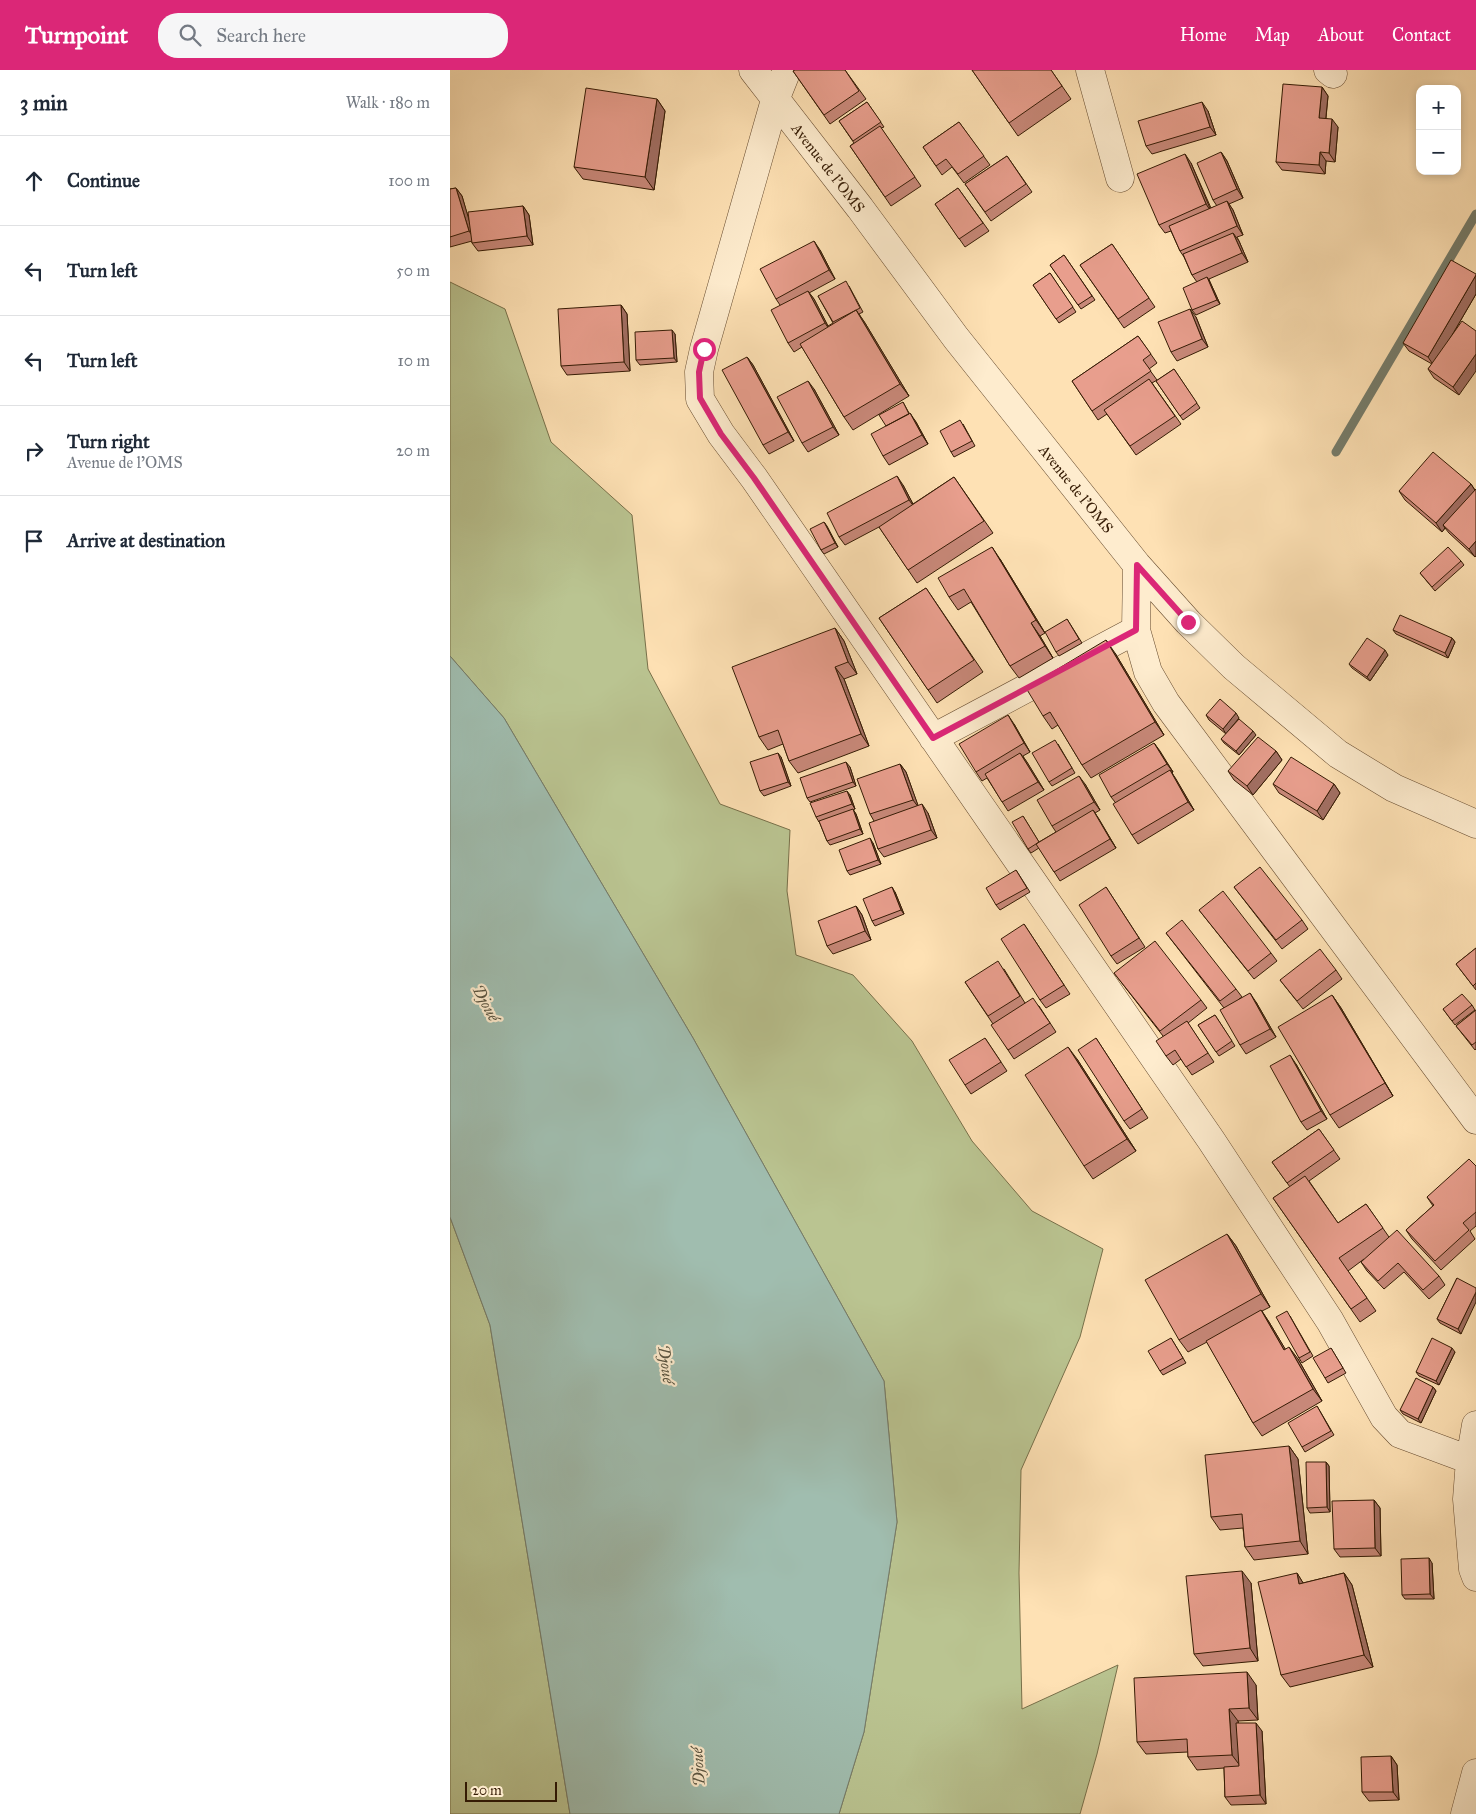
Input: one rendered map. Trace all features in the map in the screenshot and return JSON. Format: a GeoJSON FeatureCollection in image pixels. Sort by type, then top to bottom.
{"type":"FeatureCollection","features":[{"type":"Feature","properties":{"kind":"street","name":"Avenue de l'OMS"},"geometry":{"type":"LineString","coordinates":[[753,70],[860,208],[956,338],[1137,565],[1188,622],[1234,667],[1338,754],[1394,788],[1476,824]]}},
{"type":"Feature","properties":{"kind":"street"},"geometry":{"type":"LineString","coordinates":[[787,70],[775,100],[704,349],[699,372],[700,398],[721,434],[754,478],[1211,1140],[1330,1321],[1384,1417],[1400,1434],[1470,1460]]}},
{"type":"Feature","properties":{"kind":"street"},"geometry":{"type":"LineString","coordinates":[[1090,70],[1120,178]]}},
{"type":"Feature","properties":{"kind":"street"},"geometry":{"type":"LineString","coordinates":[[1137,565],[1136,630],[1148,672],[1166,703],[1476,1120]]}},
{"type":"Feature","properties":{"kind":"street"},"geometry":{"type":"LineString","coordinates":[[933,738],[1136,630]]}},
{"type":"Feature","properties":{"kind":"street"},"geometry":{"type":"LineString","coordinates":[[1476,1425],[1470,1460],[1467,1499],[1473,1569],[1476,1577]]}},
{"type":"Feature","properties":{"kind":"street"},"geometry":{"type":"LineString","coordinates":[[1465,1814],[1476,1773]]}},
{"type":"Feature","properties":{"kind":"green space"},"geometry":{"type":"Polygon","coordinates":[[[450,282],[505,309],[551,442],[632,515],[648,669],[720,804],[790,830],[787,891],[796,955],[853,975],[912,1041],[972,1141],[1032,1211],[1103,1249],[1080,1337],[1021,1470],[1019,1573],[1022,1709],[1118,1665],[1097,1754],[1080,1814],[839,1814],[864,1732],[897,1522],[884,1381],[693,1038],[504,718],[450,656],[450,282]]]}},
{"type":"Feature","properties":{"kind":"green space"},"geometry":{"type":"Polygon","coordinates":[[[450,1217],[490,1325],[570,1814],[450,1814],[450,1217]]]}},
{"type":"Feature","properties":{"kind":"water","name":"Djoué"},"geometry":{"type":"Polygon","coordinates":[[[450,656],[504,718],[693,1038],[884,1381],[897,1522],[864,1732],[839,1814],[570,1814],[490,1325],[450,1217],[450,656]]]}},
{"type":"Feature","properties":{"kind":"building"},"geometry":{"type":"Polygon","coordinates":[[[845,70],[859,91],[824,115],[793,71],[845,70]]]}},
{"type":"Feature","properties":{"kind":"building"},"geometry":{"type":"Polygon","coordinates":[[[972,70],[1051,70],[1062,86],[1009,123],[972,70]]]}},
{"type":"Feature","properties":{"kind":"building"},"geometry":{"type":"Polygon","coordinates":[[[1283,84],[1322,87],[1319,118],[1332,119],[1329,153],[1320,152],[1319,165],[1276,162],[1283,84]]]}},
{"type":"Feature","properties":{"kind":"building"},"geometry":{"type":"Polygon","coordinates":[[[586,88],[657,99],[645,177],[574,167],[586,88]]]}},
{"type":"Feature","properties":{"kind":"building"},"geometry":{"type":"Polygon","coordinates":[[[867,102],[881,122],[853,141],[839,121],[867,102]]]}},
{"type":"Feature","properties":{"kind":"building"},"geometry":{"type":"Polygon","coordinates":[[[1202,102],[1210,127],[1146,146],[1138,121],[1202,102]]]}},
{"type":"Feature","properties":{"kind":"building"},"geometry":{"type":"Polygon","coordinates":[[[959,122],[984,156],[958,174],[946,159],[936,166],[923,147],[959,122]]]}},
{"type":"Feature","properties":{"kind":"building"},"geometry":{"type":"Polygon","coordinates":[[[880,126],[915,177],[885,197],[850,146],[880,126]]]}},
{"type":"Feature","properties":{"kind":"building"},"geometry":{"type":"Polygon","coordinates":[[[1221,152],[1237,189],[1213,200],[1197,163],[1221,152]]]}},
{"type":"Feature","properties":{"kind":"building"},"geometry":{"type":"Polygon","coordinates":[[[1185,154],[1206,204],[1159,225],[1137,174],[1185,154]]]}},
{"type":"Feature","properties":{"kind":"building"},"geometry":{"type":"Polygon","coordinates":[[[1007,156],[1026,184],[985,212],[965,184],[1007,156]]]}},
{"type":"Feature","properties":{"kind":"building"},"geometry":{"type":"Polygon","coordinates":[[[456,188],[469,231],[450,237],[450,189],[456,188]]]}},
{"type":"Feature","properties":{"kind":"building"},"geometry":{"type":"Polygon","coordinates":[[[958,188],[983,223],[959,239],[935,204],[958,188]]]}},
{"type":"Feature","properties":{"kind":"building"},"geometry":{"type":"Polygon","coordinates":[[[1227,201],[1237,226],[1180,251],[1169,226],[1227,201]]]}},
{"type":"Feature","properties":{"kind":"building"},"geometry":{"type":"Polygon","coordinates":[[[523,206],[527,236],[472,243],[468,212],[523,206]]]}},
{"type":"Feature","properties":{"kind":"building"},"geometry":{"type":"Polygon","coordinates":[[[1233,233],[1242,253],[1192,275],[1183,254],[1233,233]]]}},
{"type":"Feature","properties":{"kind":"building"},"geometry":{"type":"Polygon","coordinates":[[[814,241],[829,270],[776,299],[760,269],[814,241]]]}},
{"type":"Feature","properties":{"kind":"building"},"geometry":{"type":"Polygon","coordinates":[[[1112,244],[1149,298],[1118,319],[1080,265],[1112,244]]]}},
{"type":"Feature","properties":{"kind":"building"},"geometry":{"type":"Polygon","coordinates":[[[1064,255],[1092,296],[1078,305],[1050,265],[1064,255]]]}},
{"type":"Feature","properties":{"kind":"building"},"geometry":{"type":"Polygon","coordinates":[[[1451,260],[1476,275],[1428,357],[1403,343],[1451,260]]]}},
{"type":"Feature","properties":{"kind":"building"},"geometry":{"type":"Polygon","coordinates":[[[1050,273],[1073,307],[1056,319],[1033,285],[1050,273]]]}},
{"type":"Feature","properties":{"kind":"building"},"geometry":{"type":"Polygon","coordinates":[[[1207,277],[1217,300],[1192,310],[1183,288],[1207,277]]]}},
{"type":"Feature","properties":{"kind":"building"},"geometry":{"type":"Polygon","coordinates":[[[846,281],[860,308],[833,322],[818,296],[846,281]]]}},
{"type":"Feature","properties":{"kind":"building"},"geometry":{"type":"Polygon","coordinates":[[[808,291],[825,323],[788,343],[771,310],[808,291]]]}},
{"type":"Feature","properties":{"kind":"building"},"geometry":{"type":"Polygon","coordinates":[[[621,305],[624,362],[561,366],[558,309],[621,305]]]}},
{"type":"Feature","properties":{"kind":"building"},"geometry":{"type":"Polygon","coordinates":[[[1190,309],[1202,339],[1171,352],[1158,322],[1190,309]]]}},
{"type":"Feature","properties":{"kind":"building"},"geometry":{"type":"Polygon","coordinates":[[[856,310],[900,384],[844,417],[800,344],[856,310]]]}},
{"type":"Feature","properties":{"kind":"building"},"geometry":{"type":"Polygon","coordinates":[[[1462,321],[1476,331],[1476,354],[1453,387],[1428,369],[1462,321]]]}},
{"type":"Feature","properties":{"kind":"building"},"geometry":{"type":"Polygon","coordinates":[[[672,330],[674,358],[636,360],[635,332],[672,330]]]}},
{"type":"Feature","properties":{"kind":"building"},"geometry":{"type":"Polygon","coordinates":[[[1138,336],[1151,354],[1143,360],[1151,371],[1092,411],[1072,381],[1138,336]]]}},
{"type":"Feature","properties":{"kind":"building"},"geometry":{"type":"Polygon","coordinates":[[[747,357],[788,432],[763,445],[722,370],[747,357]]]}},
{"type":"Feature","properties":{"kind":"building"},"geometry":{"type":"Polygon","coordinates":[[[1174,369],[1197,403],[1180,416],[1156,381],[1174,369]]]}},
{"type":"Feature","properties":{"kind":"building"},"geometry":{"type":"Polygon","coordinates":[[[1149,379],[1175,416],[1130,446],[1104,410],[1149,379]]]}},
{"type":"Feature","properties":{"kind":"building"},"geometry":{"type":"Polygon","coordinates":[[[808,381],[833,427],[802,443],[777,397],[808,381]]]}},
{"type":"Feature","properties":{"kind":"building"},"geometry":{"type":"Polygon","coordinates":[[[903,402],[909,414],[886,426],[879,415],[903,402]]]}},
{"type":"Feature","properties":{"kind":"building"},"geometry":{"type":"Polygon","coordinates":[[[910,413],[922,435],[883,456],[871,434],[910,413]]]}},
{"type":"Feature","properties":{"kind":"building"},"geometry":{"type":"Polygon","coordinates":[[[960,420],[972,441],[951,452],[940,431],[960,420]]]}},
{"type":"Feature","properties":{"kind":"building"},"geometry":{"type":"Polygon","coordinates":[[[1433,452],[1471,484],[1436,523],[1399,491],[1433,452]]]}},
{"type":"Feature","properties":{"kind":"building"},"geometry":{"type":"Polygon","coordinates":[[[897,476],[909,500],[839,537],[827,513],[897,476]]]}},
{"type":"Feature","properties":{"kind":"building"},"geometry":{"type":"Polygon","coordinates":[[[954,477],[984,521],[908,570],[879,527],[954,477]]]}},
{"type":"Feature","properties":{"kind":"building"},"geometry":{"type":"Polygon","coordinates":[[[1476,489],[1476,541],[1469,549],[1443,525],[1476,489]]]}},
{"type":"Feature","properties":{"kind":"building"},"geometry":{"type":"Polygon","coordinates":[[[824,522],[835,543],[821,550],[810,529],[824,522]]]}},
{"type":"Feature","properties":{"kind":"building"},"geometry":{"type":"Polygon","coordinates":[[[992,547],[1036,620],[1031,623],[1045,646],[1010,666],[964,589],[949,597],[938,578],[992,547]]]}},
{"type":"Feature","properties":{"kind":"building"},"geometry":{"type":"Polygon","coordinates":[[[1448,547],[1461,561],[1432,587],[1420,573],[1448,547]]]}},
{"type":"Feature","properties":{"kind":"building"},"geometry":{"type":"Polygon","coordinates":[[[926,588],[974,660],[928,690],[879,618],[926,588]]]}},
{"type":"Feature","properties":{"kind":"building"},"geometry":{"type":"Polygon","coordinates":[[[1400,615],[1452,638],[1445,653],[1393,630],[1400,615]]]}},
{"type":"Feature","properties":{"kind":"building"},"geometry":{"type":"Polygon","coordinates":[[[1067,619],[1079,639],[1056,652],[1045,632],[1067,619]]]}},
{"type":"Feature","properties":{"kind":"building"},"geometry":{"type":"Polygon","coordinates":[[[835,628],[848,662],[835,667],[861,734],[789,761],[778,730],[759,737],[732,667],[835,628]]]}},
{"type":"Feature","properties":{"kind":"building"},"geometry":{"type":"Polygon","coordinates":[[[1367,638],[1385,650],[1367,677],[1349,664],[1367,638]]]}},
{"type":"Feature","properties":{"kind":"building"},"geometry":{"type":"Polygon","coordinates":[[[1106,640],[1155,722],[1082,765],[1050,712],[1043,716],[1026,688],[1106,640]]]}},
{"type":"Feature","properties":{"kind":"building"},"geometry":{"type":"Polygon","coordinates":[[[1220,699],[1236,713],[1223,729],[1206,715],[1220,699]]]}},
{"type":"Feature","properties":{"kind":"building"},"geometry":{"type":"Polygon","coordinates":[[[1008,715],[1024,743],[976,772],[959,744],[1008,715]]]}},
{"type":"Feature","properties":{"kind":"building"},"geometry":{"type":"Polygon","coordinates":[[[1239,719],[1253,731],[1236,751],[1221,739],[1239,719]]]}},
{"type":"Feature","properties":{"kind":"building"},"geometry":{"type":"Polygon","coordinates":[[[1258,737],[1276,751],[1247,786],[1228,771],[1258,737]]]}},
{"type":"Feature","properties":{"kind":"building"},"geometry":{"type":"Polygon","coordinates":[[[1055,740],[1072,768],[1049,782],[1032,753],[1055,740]]]}},
{"type":"Feature","properties":{"kind":"building"},"geometry":{"type":"Polygon","coordinates":[[[1154,743],[1167,764],[1111,797],[1099,775],[1154,743]]]}},
{"type":"Feature","properties":{"kind":"building"},"geometry":{"type":"Polygon","coordinates":[[[778,753],[788,782],[760,791],[750,762],[778,753]]]}},
{"type":"Feature","properties":{"kind":"building"},"geometry":{"type":"Polygon","coordinates":[[[1020,753],[1038,782],[1002,802],[985,774],[1020,753]]]}},
{"type":"Feature","properties":{"kind":"building"},"geometry":{"type":"Polygon","coordinates":[[[1291,757],[1334,784],[1317,811],[1273,784],[1291,757]]]}},
{"type":"Feature","properties":{"kind":"building"},"geometry":{"type":"Polygon","coordinates":[[[846,762],[853,782],[807,798],[800,778],[846,762]]]}},
{"type":"Feature","properties":{"kind":"building"},"geometry":{"type":"Polygon","coordinates":[[[900,764],[913,800],[870,814],[857,779],[900,764]]]}},
{"type":"Feature","properties":{"kind":"building"},"geometry":{"type":"Polygon","coordinates":[[[1170,770],[1188,802],[1132,835],[1113,804],[1170,770]]]}},
{"type":"Feature","properties":{"kind":"building"},"geometry":{"type":"Polygon","coordinates":[[[1079,776],[1094,802],[1052,826],[1037,800],[1079,776]]]}},
{"type":"Feature","properties":{"kind":"building"},"geometry":{"type":"Polygon","coordinates":[[[847,791],[852,804],[816,817],[810,803],[847,791]]]}},
{"type":"Feature","properties":{"kind":"building"},"geometry":{"type":"Polygon","coordinates":[[[922,804],[931,830],[878,849],[869,823],[922,804]]]}},
{"type":"Feature","properties":{"kind":"building"},"geometry":{"type":"Polygon","coordinates":[[[853,809],[860,829],[827,841],[819,821],[853,809]]]}},
{"type":"Feature","properties":{"kind":"building"},"geometry":{"type":"Polygon","coordinates":[[[1093,810],[1110,839],[1054,872],[1036,844],[1093,810]]]}},
{"type":"Feature","properties":{"kind":"building"},"geometry":{"type":"Polygon","coordinates":[[[1023,816],[1039,842],[1028,849],[1012,822],[1023,816]]]}},
{"type":"Feature","properties":{"kind":"building"},"geometry":{"type":"Polygon","coordinates":[[[870,838],[878,860],[847,871],[839,850],[870,838]]]}},
{"type":"Feature","properties":{"kind":"building"},"geometry":{"type":"Polygon","coordinates":[[[1260,867],[1302,920],[1276,940],[1234,887],[1260,867]]]}},
{"type":"Feature","properties":{"kind":"building"},"geometry":{"type":"Polygon","coordinates":[[[1016,870],[1027,888],[996,905],[986,888],[1016,870]]]}},
{"type":"Feature","properties":{"kind":"building"},"geometry":{"type":"Polygon","coordinates":[[[892,887],[901,910],[872,921],[863,899],[892,887]]]}},
{"type":"Feature","properties":{"kind":"building"},"geometry":{"type":"Polygon","coordinates":[[[1106,887],[1139,938],[1111,956],[1079,905],[1106,887]]]}},
{"type":"Feature","properties":{"kind":"building"},"geometry":{"type":"Polygon","coordinates":[[[1223,891],[1271,953],[1248,971],[1199,910],[1223,891]]]}},
{"type":"Feature","properties":{"kind":"building"},"geometry":{"type":"Polygon","coordinates":[[[856,906],[865,931],[827,946],[818,921],[856,906]]]}},
{"type":"Feature","properties":{"kind":"building"},"geometry":{"type":"Polygon","coordinates":[[[1182,920],[1236,989],[1220,1001],[1166,933],[1182,920]]]}},
{"type":"Feature","properties":{"kind":"building"},"geometry":{"type":"Polygon","coordinates":[[[1024,924],[1064,985],[1040,1000],[1001,939],[1024,924]]]}},
{"type":"Feature","properties":{"kind":"building"},"geometry":{"type":"Polygon","coordinates":[[[1155,941],[1201,1000],[1160,1031],[1114,973],[1155,941]]]}},
{"type":"Feature","properties":{"kind":"building"},"geometry":{"type":"Polygon","coordinates":[[[1476,948],[1476,983],[1473,986],[1456,964],[1476,948]]]}},
{"type":"Feature","properties":{"kind":"building"},"geometry":{"type":"Polygon","coordinates":[[[1320,949],[1336,970],[1297,1001],[1280,980],[1320,949]]]}},
{"type":"Feature","properties":{"kind":"building"},"geometry":{"type":"Polygon","coordinates":[[[998,961],[1020,996],[988,1016],[965,982],[998,961]]]}},
{"type":"Feature","properties":{"kind":"building"},"geometry":{"type":"Polygon","coordinates":[[[1250,993],[1270,1029],[1240,1045],[1220,1010],[1250,993]]]}},
{"type":"Feature","properties":{"kind":"building"},"geometry":{"type":"Polygon","coordinates":[[[1462,994],[1472,1005],[1452,1021],[1443,1009],[1462,994]]]}},
{"type":"Feature","properties":{"kind":"building"},"geometry":{"type":"Polygon","coordinates":[[[1332,995],[1385,1083],[1330,1115],[1278,1027],[1332,995]]]}},
{"type":"Feature","properties":{"kind":"building"},"geometry":{"type":"Polygon","coordinates":[[[1033,998],[1050,1023],[1008,1050],[991,1025],[1033,998]]]}},
{"type":"Feature","properties":{"kind":"building"},"geometry":{"type":"Polygon","coordinates":[[[1476,1010],[1476,1042],[1472,1045],[1456,1026],[1476,1010]]]}},
{"type":"Feature","properties":{"kind":"building"},"geometry":{"type":"Polygon","coordinates":[[[1215,1015],[1232,1041],[1216,1052],[1198,1025],[1215,1015]]]}},
{"type":"Feature","properties":{"kind":"building"},"geometry":{"type":"Polygon","coordinates":[[[1187,1021],[1208,1053],[1186,1067],[1175,1050],[1166,1056],[1156,1041],[1187,1021]]]}},
{"type":"Feature","properties":{"kind":"building"},"geometry":{"type":"Polygon","coordinates":[[[985,1038],[1001,1062],[965,1085],[949,1060],[985,1038]]]}},
{"type":"Feature","properties":{"kind":"building"},"geometry":{"type":"Polygon","coordinates":[[[1096,1038],[1142,1109],[1124,1121],[1078,1050],[1096,1038]]]}},
{"type":"Feature","properties":{"kind":"building"},"geometry":{"type":"Polygon","coordinates":[[[1068,1047],[1127,1139],[1084,1166],[1025,1075],[1068,1047]]]}},
{"type":"Feature","properties":{"kind":"building"},"geometry":{"type":"Polygon","coordinates":[[[1290,1055],[1321,1111],[1301,1122],[1270,1066],[1290,1055]]]}},
{"type":"Feature","properties":{"kind":"building"},"geometry":{"type":"Polygon","coordinates":[[[1319,1129],[1334,1150],[1287,1183],[1272,1162],[1319,1129]]]}},
{"type":"Feature","properties":{"kind":"building"},"geometry":{"type":"Polygon","coordinates":[[[1469,1159],[1476,1166],[1476,1212],[1463,1223],[1469,1230],[1435,1261],[1406,1230],[1434,1205],[1427,1197],[1469,1159]]]}},
{"type":"Feature","properties":{"kind":"building"},"geometry":{"type":"Polygon","coordinates":[[[1305,1176],[1338,1223],[1366,1204],[1383,1228],[1339,1258],[1367,1298],[1351,1309],[1273,1198],[1305,1176]]]}},
{"type":"Feature","properties":{"kind":"building"},"geometry":{"type":"Polygon","coordinates":[[[1397,1230],[1439,1276],[1423,1290],[1398,1263],[1378,1281],[1361,1262],[1397,1230]]]}},
{"type":"Feature","properties":{"kind":"building"},"geometry":{"type":"Polygon","coordinates":[[[1227,1234],[1261,1294],[1179,1340],[1145,1280],[1227,1234]]]}},
{"type":"Feature","properties":{"kind":"building"},"geometry":{"type":"Polygon","coordinates":[[[1457,1278],[1476,1288],[1476,1292],[1458,1329],[1437,1319],[1457,1278]]]}},
{"type":"Feature","properties":{"kind":"building"},"geometry":{"type":"Polygon","coordinates":[[[1261,1310],[1284,1350],[1289,1347],[1313,1389],[1253,1423],[1206,1341],[1261,1310]]]}},
{"type":"Feature","properties":{"kind":"building"},"geometry":{"type":"Polygon","coordinates":[[[1287,1311],[1310,1352],[1299,1358],[1276,1317],[1287,1311]]]}},
{"type":"Feature","properties":{"kind":"building"},"geometry":{"type":"Polygon","coordinates":[[[1171,1338],[1183,1358],[1160,1371],[1148,1351],[1171,1338]]]}},
{"type":"Feature","properties":{"kind":"building"},"geometry":{"type":"Polygon","coordinates":[[[1432,1338],[1452,1348],[1436,1381],[1416,1372],[1432,1338]]]}},
{"type":"Feature","properties":{"kind":"building"},"geometry":{"type":"Polygon","coordinates":[[[1331,1348],[1343,1368],[1325,1378],[1313,1358],[1331,1348]]]}},
{"type":"Feature","properties":{"kind":"building"},"geometry":{"type":"Polygon","coordinates":[[[1416,1378],[1433,1387],[1418,1419],[1400,1410],[1416,1378]]]}},
{"type":"Feature","properties":{"kind":"building"},"geometry":{"type":"Polygon","coordinates":[[[1317,1406],[1331,1431],[1302,1447],[1288,1423],[1317,1406]]]}},
{"type":"Feature","properties":{"kind":"building"},"geometry":{"type":"Polygon","coordinates":[[[1289,1446],[1300,1541],[1245,1547],[1242,1514],[1211,1517],[1205,1455],[1289,1446]]]}},
{"type":"Feature","properties":{"kind":"building"},"geometry":{"type":"Polygon","coordinates":[[[1306,1462],[1326,1462],[1327,1507],[1307,1508],[1306,1462]]]}},
{"type":"Feature","properties":{"kind":"building"},"geometry":{"type":"Polygon","coordinates":[[[1374,1500],[1375,1548],[1334,1549],[1332,1501],[1374,1500]]]}},
{"type":"Feature","properties":{"kind":"building"},"geometry":{"type":"Polygon","coordinates":[[[1429,1558],[1430,1594],[1402,1595],[1401,1559],[1429,1558]]]}},
{"type":"Feature","properties":{"kind":"building"},"geometry":{"type":"Polygon","coordinates":[[[1242,1571],[1250,1648],[1194,1654],[1186,1576],[1242,1571]]]}},
{"type":"Feature","properties":{"kind":"building"},"geometry":{"type":"Polygon","coordinates":[[[1297,1573],[1299,1584],[1344,1573],[1364,1655],[1281,1675],[1258,1582],[1297,1573]]]}},
{"type":"Feature","properties":{"kind":"building"},"geometry":{"type":"Polygon","coordinates":[[[1247,1672],[1249,1708],[1229,1709],[1232,1755],[1188,1757],[1187,1739],[1137,1742],[1134,1678],[1247,1672]]]}},
{"type":"Feature","properties":{"kind":"building"},"geometry":{"type":"Polygon","coordinates":[[[1236,1723],[1256,1723],[1260,1795],[1225,1797],[1224,1767],[1239,1766],[1236,1723]]]}},
{"type":"Feature","properties":{"kind":"building"},"geometry":{"type":"Polygon","coordinates":[[[1391,1756],[1393,1792],[1362,1792],[1361,1757],[1391,1756]]]}},
{"type":"Feature","properties":{"kind":"waterway"},"geometry":{"type":"LineString","coordinates":[[1336,452],[1476,214]]}},
{"type":"Feature","properties":{"kind":"route"},"geometry":{"type":"LineString","coordinates":[[704,349],[699,372],[700,398],[721,434],[754,478],[933,738],[1136,630],[1137,565],[1188,622]]}}]}
